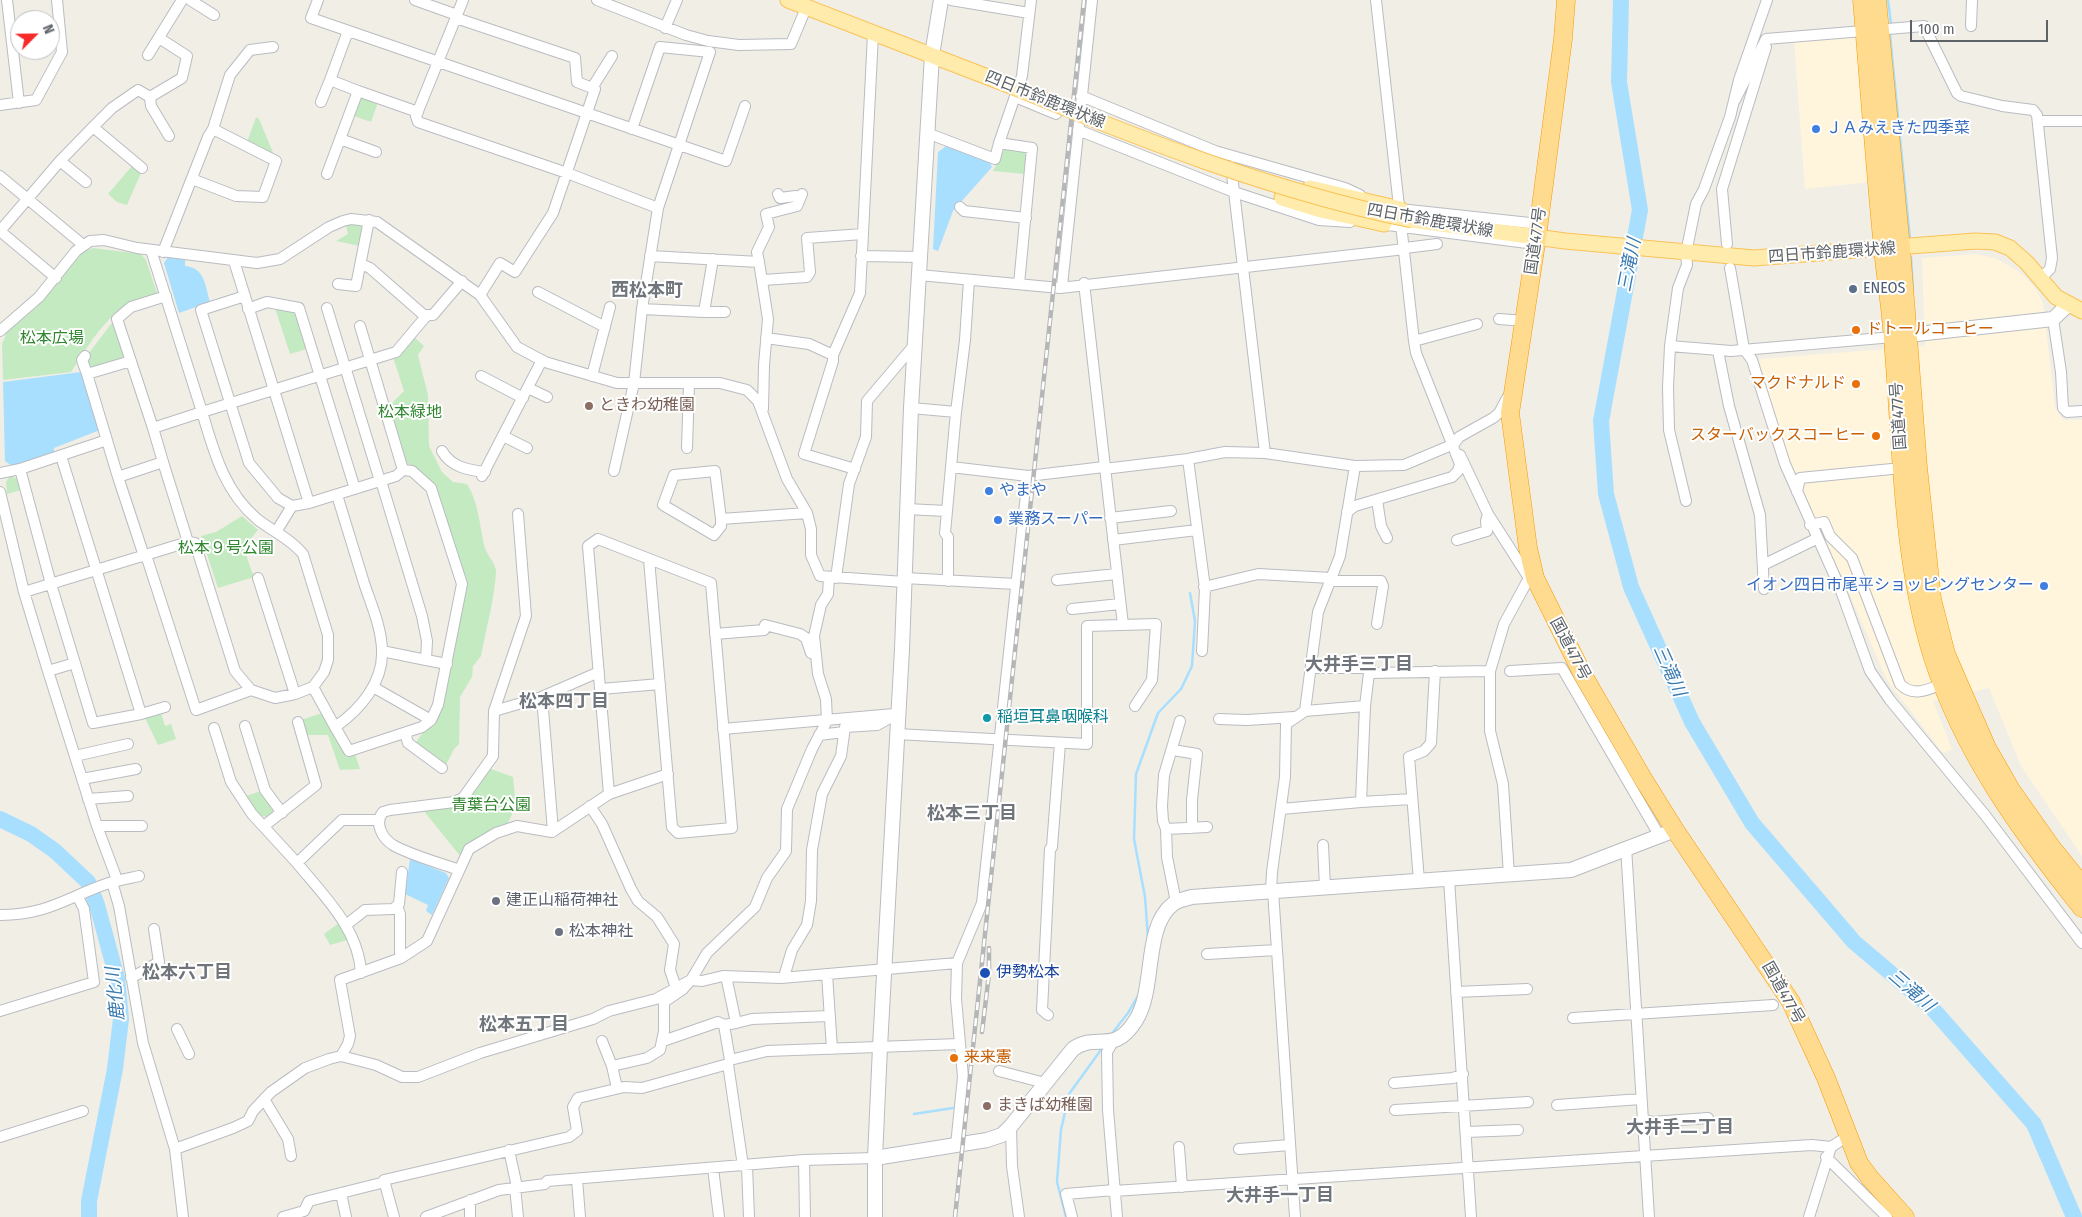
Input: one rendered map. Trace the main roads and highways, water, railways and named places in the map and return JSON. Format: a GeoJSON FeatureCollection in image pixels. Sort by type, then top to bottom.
{"type":"FeatureCollection","features":[{"type":"Feature","properties":{"kind":"highway","name":"国道477号"},"geometry":{"type":"LineString","coordinates":[[1566,0],[1563,40],[1537,235],[1510,413],[1532,578],[1667,832],[1791,1002],[1826,1078],[1859,1163],[1870,1178],[1906,1217]]}},
{"type":"Feature","properties":{"kind":"highway","name":"国道477号"},"geometry":{"type":"LineString","coordinates":[[1862,0],[1872,31],[1901,248],[1902,468],[1917,593],[1932,656],[2012,790],[2052,848],[2082,885]]}},
{"type":"Feature","properties":{"kind":"highway","name":"国道477号"},"geometry":{"type":"LineString","coordinates":[[1877,0],[1872,31],[1883,249],[1900,336],[1932,599],[1944,644],[1949,682],[1968,742],[2003,803],[2042,859],[2082,908]]}},
{"type":"Feature","properties":{"kind":"main road","name":"四日市鈴鹿環状線"},"geometry":{"type":"LineString","coordinates":[[797,3],[873,34],[932,55],[1013,91],[1155,145],[1280,188],[1407,224],[1537,235],[1565,241],[1754,258],[1975,241],[1994,242],[2010,248],[2056,297],[2075,308]]}},
{"type":"Feature","properties":{"kind":"main road"},"geometry":{"type":"LineString","coordinates":[[1155,145],[1202,153],[1287,182],[1400,209]]}},
{"type":"Feature","properties":{"kind":"main road"},"geometry":{"type":"LineString","coordinates":[[1155,145],[1214,176],[1321,210],[1384,224]]}},
{"type":"Feature","properties":{"kind":"water"},"geometry":{"type":"Polygon","coordinates":[[[946,146],[990,163],[992,167],[953,211],[938,251],[933,249],[938,152],[946,146]]]}},
{"type":"Feature","properties":{"kind":"water"},"geometry":{"type":"Polygon","coordinates":[[[168,257],[185,260],[185,266],[197,270],[203,278],[210,302],[179,313],[164,263],[168,257]]]}},
{"type":"Feature","properties":{"kind":"water"},"geometry":{"type":"Polygon","coordinates":[[[81,372],[100,430],[54,448],[54,452],[12,466],[5,461],[3,382],[81,372]]]}},
{"type":"Feature","properties":{"kind":"water"},"geometry":{"type":"Polygon","coordinates":[[[410,859],[446,873],[449,878],[432,915],[426,911],[428,905],[405,894],[410,859]]]}},
{"type":"Feature","properties":{"kind":"waterway","name":"三滝川"},"geometry":{"type":"LineString","coordinates":[[1621,0],[1619,82],[1640,210],[1601,421],[1606,494],[1631,587],[1692,722],[1752,823],[1854,942],[1932,1008],[2034,1124],[2074,1217]]}},
{"type":"Feature","properties":{"kind":"waterway"},"geometry":{"type":"LineString","coordinates":[[1888,0],[1891,24]]}},
{"type":"Feature","properties":{"kind":"waterway"},"geometry":{"type":"LineString","coordinates":[[1890,35],[1910,239]]}},
{"type":"Feature","properties":{"kind":"waterway"},"geometry":{"type":"LineString","coordinates":[[1911,257],[1913,290]]}},
{"type":"Feature","properties":{"kind":"waterway"},"geometry":{"type":"LineString","coordinates":[[1148,938],[1145,897],[1134,839],[1136,774],[1158,713],[1181,689],[1192,666],[1195,621],[1190,593]]}},
{"type":"Feature","properties":{"kind":"waterway","name":"鹿化川"},"geometry":{"type":"LineString","coordinates":[[0,819],[31,834],[55,851],[88,882],[97,905],[117,978],[121,1019],[115,1069],[89,1201],[89,1217]]}},
{"type":"Feature","properties":{"kind":"waterway"},"geometry":{"type":"LineString","coordinates":[[1110,1036],[1128,1013],[1138,996]]}},
{"type":"Feature","properties":{"kind":"waterway"},"geometry":{"type":"LineString","coordinates":[[1066,1217],[1057,1182],[1061,1130],[1069,1094],[1103,1047]]}},
{"type":"Feature","properties":{"kind":"waterway"},"geometry":{"type":"LineString","coordinates":[[914,1114],[953,1108]]}},
{"type":"Feature","properties":{"kind":"railway"},"geometry":{"type":"LineString","coordinates":[[955,1217],[1084,0]]}},
{"type":"Feature","properties":{"kind":"railway"},"geometry":{"type":"LineString","coordinates":[[982,1032],[989,974],[989,948]]}},
{"type":"Feature","properties":{"kind":"place","name":"ＪＡみえきた四季菜"},"geometry":{"type":"Point","coordinates":[1816,129]}},
{"type":"Feature","properties":{"kind":"place","name":"ENEOS"},"geometry":{"type":"Point","coordinates":[1853,289]}},
{"type":"Feature","properties":{"kind":"place","name":"ドトールコーヒー"},"geometry":{"type":"Point","coordinates":[1856,330]}},
{"type":"Feature","properties":{"kind":"place","name":"マクドナルド"},"geometry":{"type":"Point","coordinates":[1856,384]}},
{"type":"Feature","properties":{"kind":"place","name":"ときわ幼稚園"},"geometry":{"type":"Point","coordinates":[589,406]}},
{"type":"Feature","properties":{"kind":"place","name":"スターバックスコーヒー"},"geometry":{"type":"Point","coordinates":[1876,436]}},
{"type":"Feature","properties":{"kind":"place","name":"やまや"},"geometry":{"type":"Point","coordinates":[989,491]}},
{"type":"Feature","properties":{"kind":"place","name":"業務スーパー"},"geometry":{"type":"Point","coordinates":[998,520]}},
{"type":"Feature","properties":{"kind":"place","name":"イオン四日市尾平ショッピングセンター"},"geometry":{"type":"Point","coordinates":[2044,586]}},
{"type":"Feature","properties":{"kind":"place","name":"稲垣耳鼻咽喉科"},"geometry":{"type":"Point","coordinates":[987,718]}},
{"type":"Feature","properties":{"kind":"place","name":"建正山稲荷神社"},"geometry":{"type":"Point","coordinates":[496,901]}},
{"type":"Feature","properties":{"kind":"place","name":"松本神社"},"geometry":{"type":"Point","coordinates":[559,932]}},
{"type":"Feature","properties":{"kind":"place","name":"伊勢松本"},"geometry":{"type":"Point","coordinates":[985,973]}},
{"type":"Feature","properties":{"kind":"place","name":"来来憲"},"geometry":{"type":"Point","coordinates":[954,1058]}},
{"type":"Feature","properties":{"kind":"place","name":"まきば幼稚園"},"geometry":{"type":"Point","coordinates":[987,1106]}},
{"type":"Feature","properties":{"kind":"district","name":"西松本町"},"geometry":{"type":"Point","coordinates":[647,291]}},
{"type":"Feature","properties":{"kind":"district","name":"大井手三丁目"},"geometry":{"type":"Point","coordinates":[1359,665]}},
{"type":"Feature","properties":{"kind":"district","name":"松本四丁目"},"geometry":{"type":"Point","coordinates":[564,702]}},
{"type":"Feature","properties":{"kind":"district","name":"松本三丁目"},"geometry":{"type":"Point","coordinates":[972,814]}},
{"type":"Feature","properties":{"kind":"district","name":"松本六丁目"},"geometry":{"type":"Point","coordinates":[187,973]}},
{"type":"Feature","properties":{"kind":"district","name":"松本五丁目"},"geometry":{"type":"Point","coordinates":[524,1025]}},
{"type":"Feature","properties":{"kind":"district","name":"大井手二丁目"},"geometry":{"type":"Point","coordinates":[1680,1128]}},
{"type":"Feature","properties":{"kind":"district","name":"大井手一丁目"},"geometry":{"type":"Point","coordinates":[1280,1196]}},
{"type":"Feature","properties":{"kind":"park label","name":"松本広場"},"geometry":{"type":"Point","coordinates":[52,339]}},
{"type":"Feature","properties":{"kind":"park label","name":"松本緑地"},"geometry":{"type":"Point","coordinates":[410,413]}},
{"type":"Feature","properties":{"kind":"park label","name":"松本９号公園"},"geometry":{"type":"Point","coordinates":[226,549]}},
{"type":"Feature","properties":{"kind":"park label","name":"青葉台公園"},"geometry":{"type":"Point","coordinates":[491,806]}}]}
